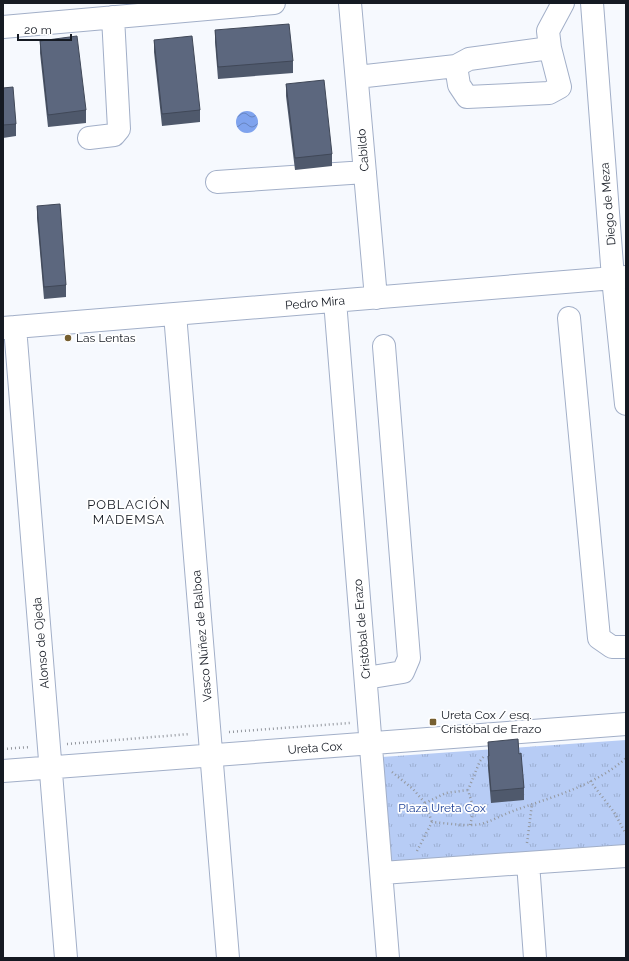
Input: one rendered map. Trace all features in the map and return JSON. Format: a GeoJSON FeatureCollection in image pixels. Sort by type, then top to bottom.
{"type":"FeatureCollection","features":[{"type":"Feature","properties":{"kind":"street"},"geometry":{"type":"LineString","coordinates":[[3,27],[274,3]]}},
{"type":"Feature","properties":{"kind":"street","name":"Cabildo"},"geometry":{"type":"LineString","coordinates":[[350,3],[376,298]]}},
{"type":"Feature","properties":{"kind":"street"},"geometry":{"type":"LineString","coordinates":[[456,66],[459,85],[467,98],[549,93],[560,86],[550,48],[548,31],[563,3]]}},
{"type":"Feature","properties":{"kind":"street","name":"Diego de Meza"},"geometry":{"type":"LineString","coordinates":[[592,3],[620,277],[626,404]]}},
{"type":"Feature","properties":{"kind":"street"},"geometry":{"type":"LineString","coordinates":[[89,138],[114,135],[120,129],[113,17]]}},
{"type":"Feature","properties":{"kind":"street"},"geometry":{"type":"LineString","coordinates":[[357,77],[456,66],[469,59],[550,48]]}},
{"type":"Feature","properties":{"kind":"street"},"geometry":{"type":"LineString","coordinates":[[217,182],[365,172]]}},
{"type":"Feature","properties":{"kind":"street","name":"Pedro Mira"},"geometry":{"type":"LineString","coordinates":[[9,328],[620,277]]}},
{"type":"Feature","properties":{"kind":"street","name":"Cristóbal de Erazo"},"geometry":{"type":"LineString","coordinates":[[335,301],[388,958]]}},
{"type":"Feature","properties":{"kind":"street","name":"Vasco Núñez de Balboa"},"geometry":{"type":"LineString","coordinates":[[175,314],[228,958]]}},
{"type":"Feature","properties":{"kind":"street"},"geometry":{"type":"LineString","coordinates":[[569,318],[600,638],[612,647],[626,647]]}},
{"type":"Feature","properties":{"kind":"street","name":"Alonso de Ojeda"},"geometry":{"type":"LineString","coordinates":[[9,328],[51,768],[66,958]]}},
{"type":"Feature","properties":{"kind":"street"},"geometry":{"type":"LineString","coordinates":[[366,678],[403,672],[408,658],[384,346]]}},
{"type":"Feature","properties":{"kind":"street","name":"Ureta Cox"},"geometry":{"type":"LineString","coordinates":[[3,771],[626,724]]}},
{"type":"Feature","properties":{"kind":"street"},"geometry":{"type":"LineString","coordinates":[[382,873],[626,856]]}},
{"type":"Feature","properties":{"kind":"street"},"geometry":{"type":"LineString","coordinates":[[528,863],[535,958]]}},
{"type":"Feature","properties":{"kind":"path"},"geometry":{"type":"LineString","coordinates":[[470,825],[474,810],[468,790],[480,762],[502,733]]}},
{"type":"Feature","properties":{"kind":"path"},"geometry":{"type":"LineString","coordinates":[[407,872],[432,822],[481,825],[532,804],[567,792],[598,778],[626,758]]}},
{"type":"Feature","properties":{"kind":"path"},"geometry":{"type":"LineString","coordinates":[[590,781],[614,812],[626,834]]}},
{"type":"Feature","properties":{"kind":"path"},"geometry":{"type":"LineString","coordinates":[[425,803],[446,793],[468,790]]}},
{"type":"Feature","properties":{"kind":"path"},"geometry":{"type":"LineString","coordinates":[[528,863],[526,851],[532,804]]}},
{"type":"Feature","properties":{"kind":"green space","name":"Plaza Ureta Cox"},"geometry":{"type":"Polygon","coordinates":[[[626,740],[626,849],[391,866],[382,757],[626,740]]]}},
{"type":"Feature","properties":{"kind":"water"},"geometry":{"type":"Polygon","coordinates":[[[247,111],[255,114],[258,122],[255,130],[247,133],[239,130],[236,122],[239,114],[247,111]]]}},
{"type":"Feature","properties":{"kind":"building"},"geometry":{"type":"Polygon","coordinates":[[[289,24],[293,61],[218,67],[215,30],[289,24]]]}},
{"type":"Feature","properties":{"kind":"building"},"geometry":{"type":"Polygon","coordinates":[[[77,36],[86,110],[48,115],[40,41],[77,36]]]}},
{"type":"Feature","properties":{"kind":"building"},"geometry":{"type":"Polygon","coordinates":[[[192,36],[200,110],[162,114],[154,40],[192,36]]]}},
{"type":"Feature","properties":{"kind":"building"},"geometry":{"type":"Polygon","coordinates":[[[324,80],[332,154],[295,158],[286,84],[324,80]]]}},
{"type":"Feature","properties":{"kind":"building"},"geometry":{"type":"Polygon","coordinates":[[[13,87],[16,124],[3,125],[3,88],[13,87]]]}},
{"type":"Feature","properties":{"kind":"building"},"geometry":{"type":"Polygon","coordinates":[[[60,204],[66,285],[44,287],[37,206],[60,204]]]}},
{"type":"Feature","properties":{"kind":"building"},"geometry":{"type":"Polygon","coordinates":[[[518,739],[519,754],[521,753],[524,788],[491,791],[488,742],[518,739]]]}},
{"type":"Feature","properties":{"kind":"place","name":"Las Lentas"},"geometry":{"type":"Point","coordinates":[68,338]}},
{"type":"Feature","properties":{"kind":"place","name":"Ureta Cox / esq. Cristóbal de Erazo"},"geometry":{"type":"Point","coordinates":[433,722]}},
{"type":"Feature","properties":{"kind":"district","name":"POBLACIÓN MADEMSA"},"geometry":{"type":"Point","coordinates":[129,512]}}]}
